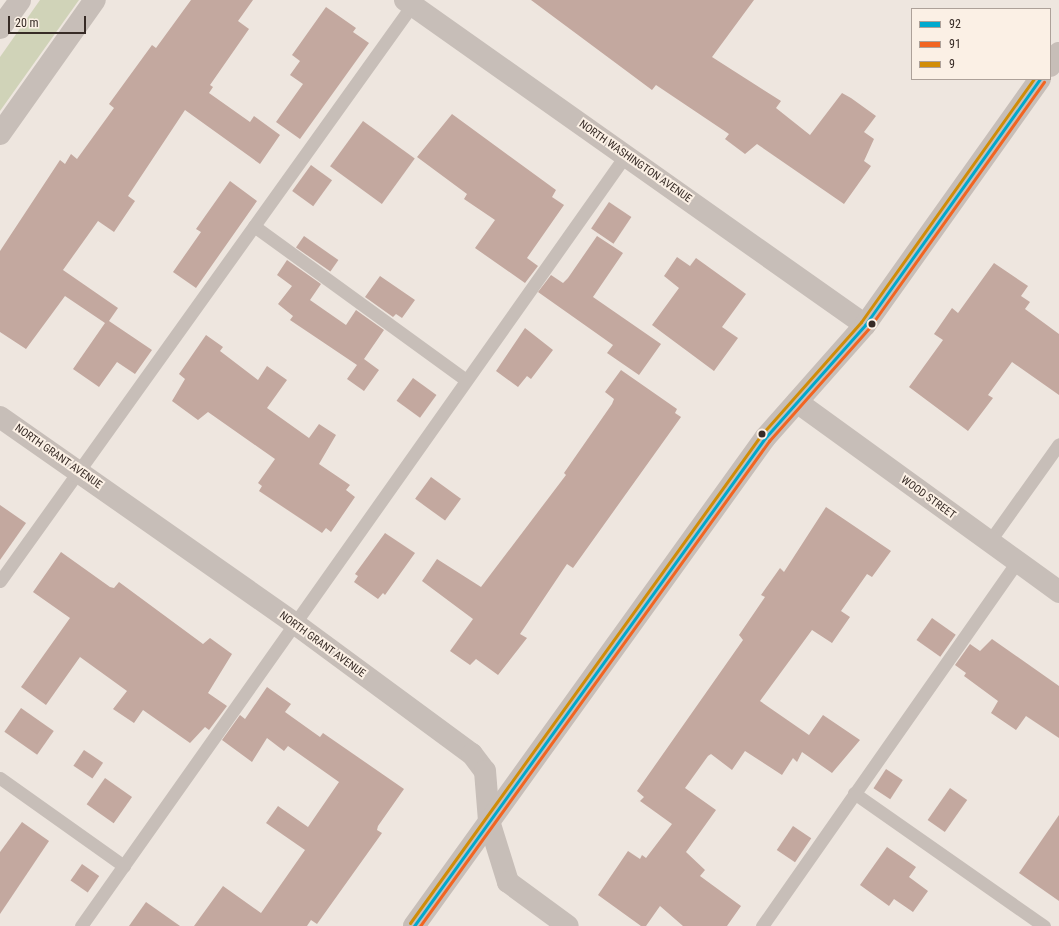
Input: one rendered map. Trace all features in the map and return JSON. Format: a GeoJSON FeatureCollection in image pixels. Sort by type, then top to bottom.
{"type":"FeatureCollection","features":[{"type":"Feature","properties":{"kind":"street"},"geometry":{"type":"LineString","coordinates":[[0,28],[20,0]]}},
{"type":"Feature","properties":{"kind":"street"},"geometry":{"type":"LineString","coordinates":[[0,134],[95,0]]}},
{"type":"Feature","properties":{"kind":"street","name":"NORTH WASHINGTON AVENUE"},"geometry":{"type":"LineString","coordinates":[[411,2],[625,156],[865,325]]}},
{"type":"Feature","properties":{"kind":"street"},"geometry":{"type":"LineString","coordinates":[[1051,65],[1059,53]]}},
{"type":"Feature","properties":{"kind":"street"},"geometry":{"type":"LineString","coordinates":[[414,926],[765,438],[865,325],[1039,80]]}},
{"type":"Feature","properties":{"kind":"street","name":"WOOD STREET"},"geometry":{"type":"LineString","coordinates":[[797,402],[988,542],[1059,592]]}},
{"type":"Feature","properties":{"kind":"street","name":"NORTH GRANT AVENUE"},"geometry":{"type":"LineString","coordinates":[[0,416],[76,471],[294,623],[472,754],[485,771],[489,821],[508,882],[568,926]]}},
{"type":"Feature","properties":{"kind":"lane"},"geometry":{"type":"LineString","coordinates":[[0,581],[76,471],[254,226],[411,2]]}},
{"type":"Feature","properties":{"kind":"lane"},"geometry":{"type":"LineString","coordinates":[[82,926],[294,623],[625,156]]}},
{"type":"Feature","properties":{"kind":"lane"},"geometry":{"type":"LineString","coordinates":[[254,226],[466,380]]}},
{"type":"Feature","properties":{"kind":"lane"},"geometry":{"type":"LineString","coordinates":[[988,542],[1059,444]]}},
{"type":"Feature","properties":{"kind":"lane"},"geometry":{"type":"LineString","coordinates":[[762,926],[1016,562]]}},
{"type":"Feature","properties":{"kind":"lane"},"geometry":{"type":"LineString","coordinates":[[0,778],[124,866]]}},
{"type":"Feature","properties":{"kind":"lane"},"geometry":{"type":"LineString","coordinates":[[854,793],[1044,926]]}},
{"type":"Feature","properties":{"kind":"green space"},"geometry":{"type":"Polygon","coordinates":[[[40,0],[79,0],[0,111],[0,57],[40,0]]]}},
{"type":"Feature","properties":{"kind":"building"},"geometry":{"type":"Polygon","coordinates":[[[191,0],[253,0],[238,21],[249,29],[210,85],[213,87],[209,93],[250,122],[254,116],[280,135],[260,164],[185,110],[128,196],[135,201],[114,232],[98,221],[63,270],[118,308],[109,321],[152,350],[135,374],[117,362],[99,387],[73,369],[105,323],[65,296],[26,349],[0,332],[0,251],[60,160],[65,164],[71,154],[77,159],[114,108],[109,104],[152,45],[156,48],[191,0]]]}},
{"type":"Feature","properties":{"kind":"building"},"geometry":{"type":"Polygon","coordinates":[[[531,0],[754,0],[712,57],[781,101],[776,108],[810,135],[842,93],[851,98],[876,116],[864,132],[874,139],[864,161],[871,166],[844,204],[757,144],[745,154],[725,139],[729,134],[656,85],[652,90],[531,0]]]}},
{"type":"Feature","properties":{"kind":"building"},"geometry":{"type":"Polygon","coordinates":[[[326,7],[356,28],[353,32],[369,43],[300,139],[276,122],[303,84],[290,75],[300,61],[292,55],[326,7]]]}},
{"type":"Feature","properties":{"kind":"building"},"geometry":{"type":"Polygon","coordinates":[[[452,114],[556,190],[552,197],[564,205],[527,258],[538,266],[525,283],[475,248],[495,220],[464,199],[467,194],[417,157],[452,114]]]}},
{"type":"Feature","properties":{"kind":"building"},"geometry":{"type":"Polygon","coordinates":[[[363,121],[415,159],[382,204],[330,166],[363,121]]]}},
{"type":"Feature","properties":{"kind":"building"},"geometry":{"type":"Polygon","coordinates":[[[311,165],[332,180],[313,206],[292,191],[311,165]]]}},
{"type":"Feature","properties":{"kind":"building"},"geometry":{"type":"Polygon","coordinates":[[[230,181],[257,201],[196,288],[173,272],[201,232],[196,229],[230,181]]]}},
{"type":"Feature","properties":{"kind":"building"},"geometry":{"type":"Polygon","coordinates":[[[609,202],[631,217],[613,244],[591,229],[609,202]]]}},
{"type":"Feature","properties":{"kind":"building"},"geometry":{"type":"Polygon","coordinates":[[[304,236],[338,260],[330,272],[296,247],[304,236]]]}},
{"type":"Feature","properties":{"kind":"building"},"geometry":{"type":"Polygon","coordinates":[[[597,236],[623,253],[593,297],[661,344],[639,375],[607,353],[613,345],[538,292],[551,275],[563,283],[597,236]]]}},
{"type":"Feature","properties":{"kind":"building"},"geometry":{"type":"Polygon","coordinates":[[[677,257],[690,266],[696,258],[746,294],[722,327],[738,338],[714,371],[652,325],[679,288],[664,276],[677,257]]]}},
{"type":"Feature","properties":{"kind":"building"},"geometry":{"type":"Polygon","coordinates":[[[287,260],[321,284],[310,300],[346,325],[356,310],[384,330],[364,359],[379,370],[364,391],[347,379],[357,365],[290,320],[293,316],[278,304],[292,286],[277,275],[287,260]]]}},
{"type":"Feature","properties":{"kind":"building"},"geometry":{"type":"Polygon","coordinates":[[[994,263],[1028,286],[1021,296],[1030,302],[1025,309],[1059,334],[1059,395],[1012,362],[988,395],[993,398],[968,431],[909,387],[943,340],[934,334],[952,308],[958,313],[994,263]]]}},
{"type":"Feature","properties":{"kind":"building"},"geometry":{"type":"Polygon","coordinates":[[[380,276],[415,300],[402,318],[396,314],[393,317],[365,297],[380,276]]]}},
{"type":"Feature","properties":{"kind":"building"},"geometry":{"type":"Polygon","coordinates":[[[525,328],[553,350],[531,379],[527,376],[518,387],[496,371],[525,328]]]}},
{"type":"Feature","properties":{"kind":"building"},"geometry":{"type":"Polygon","coordinates":[[[206,335],[223,347],[220,351],[258,380],[267,366],[287,380],[267,408],[309,438],[319,424],[336,435],[319,464],[350,485],[346,490],[355,497],[331,532],[326,528],[322,533],[259,491],[262,486],[258,483],[275,459],[208,412],[198,420],[172,401],[185,379],[179,374],[206,335]]]}},
{"type":"Feature","properties":{"kind":"building"},"geometry":{"type":"Polygon","coordinates":[[[621,370],[677,409],[675,413],[681,417],[573,568],[567,564],[520,634],[527,638],[498,675],[476,659],[470,665],[450,651],[473,619],[422,581],[437,559],[481,587],[566,475],[564,473],[612,404],[614,399],[605,392],[621,370]]]}},
{"type":"Feature","properties":{"kind":"building"},"geometry":{"type":"Polygon","coordinates":[[[413,378],[436,395],[420,418],[397,401],[413,378]]]}},
{"type":"Feature","properties":{"kind":"building"},"geometry":{"type":"Polygon","coordinates":[[[431,477],[461,499],[445,521],[415,499],[431,477]]]}},
{"type":"Feature","properties":{"kind":"building"},"geometry":{"type":"Polygon","coordinates":[[[0,505],[26,523],[0,560],[0,505]]]}},
{"type":"Feature","properties":{"kind":"building"},"geometry":{"type":"Polygon","coordinates":[[[826,507],[891,551],[872,577],[867,574],[841,611],[850,617],[832,643],[812,630],[760,701],[809,735],[823,715],[860,740],[832,773],[802,752],[797,762],[793,758],[782,775],[745,751],[732,770],[711,754],[708,756],[685,788],[716,810],[686,852],[705,870],[700,876],[741,906],[727,926],[683,926],[660,906],[646,926],[641,926],[598,895],[628,851],[640,859],[642,855],[646,858],[672,824],[640,801],[644,797],[637,791],[743,640],[739,635],[765,597],[761,595],[780,568],[784,572],[826,507]]]}},
{"type":"Feature","properties":{"kind":"building"},"geometry":{"type":"Polygon","coordinates":[[[385,533],[415,553],[385,595],[383,593],[378,599],[354,582],[358,576],[355,574],[385,533]]]}},
{"type":"Feature","properties":{"kind":"building"},"geometry":{"type":"Polygon","coordinates":[[[61,552],[110,587],[114,588],[119,582],[203,644],[210,638],[232,654],[208,693],[227,706],[209,730],[205,727],[190,743],[143,710],[134,723],[113,709],[127,691],[80,657],[46,705],[21,687],[70,618],[33,592],[61,552]]]}},
{"type":"Feature","properties":{"kind":"building"},"geometry":{"type":"Polygon","coordinates":[[[932,618],[956,635],[940,657],[917,640],[932,618]]]}},
{"type":"Feature","properties":{"kind":"building"},"geometry":{"type":"Polygon","coordinates":[[[992,639],[1059,686],[1059,738],[1026,716],[1016,730],[991,713],[998,701],[964,676],[966,673],[955,665],[970,644],[980,651],[992,639]]]}},
{"type":"Feature","properties":{"kind":"building"},"geometry":{"type":"Polygon","coordinates":[[[267,687],[291,704],[285,712],[320,737],[323,733],[404,789],[378,826],[377,830],[382,833],[317,924],[311,920],[307,926],[194,926],[223,886],[261,913],[305,850],[266,823],[278,806],[308,827],[339,782],[288,746],[284,751],[267,738],[252,762],[222,740],[240,715],[245,719],[267,687]]]}},
{"type":"Feature","properties":{"kind":"building"},"geometry":{"type":"Polygon","coordinates":[[[21,708],[54,731],[37,755],[4,732],[21,708]]]}},
{"type":"Feature","properties":{"kind":"building"},"geometry":{"type":"Polygon","coordinates":[[[84,750],[103,763],[92,779],[73,766],[84,750]]]}},
{"type":"Feature","properties":{"kind":"building"},"geometry":{"type":"Polygon","coordinates":[[[886,769],[903,780],[890,799],[873,788],[886,769]]]}},
{"type":"Feature","properties":{"kind":"building"},"geometry":{"type":"Polygon","coordinates":[[[105,778],[132,797],[114,823],[87,804],[105,778]]]}},
{"type":"Feature","properties":{"kind":"building"},"geometry":{"type":"Polygon","coordinates":[[[950,788],[967,800],[945,832],[928,820],[950,788]]]}},
{"type":"Feature","properties":{"kind":"building"},"geometry":{"type":"Polygon","coordinates":[[[1059,815],[1059,901],[1019,873],[1059,815]]]}},
{"type":"Feature","properties":{"kind":"building"},"geometry":{"type":"Polygon","coordinates":[[[22,822],[49,841],[0,914],[0,852],[22,822]]]}},
{"type":"Feature","properties":{"kind":"building"},"geometry":{"type":"Polygon","coordinates":[[[793,826],[811,838],[795,862],[777,850],[793,826]]]}},
{"type":"Feature","properties":{"kind":"building"},"geometry":{"type":"Polygon","coordinates":[[[887,847],[916,867],[909,877],[928,891],[913,912],[894,899],[889,906],[860,885],[887,847]]]}},
{"type":"Feature","properties":{"kind":"building"},"geometry":{"type":"Polygon","coordinates":[[[82,864],[99,876],[88,892],[71,880],[82,864]]]}},
{"type":"Feature","properties":{"kind":"building"},"geometry":{"type":"Polygon","coordinates":[[[146,902],[180,926],[129,926],[146,902]]]}},
{"type":"Feature","properties":{"kind":"transit line","name":"9"},"geometry":{"type":"LineString","coordinates":[[410,923],[761,435],[861,322],[1033,80]]}},
{"type":"Feature","properties":{"kind":"transit line","name":"92"},"geometry":{"type":"LineString","coordinates":[[414,926],[765,438],[865,325],[1039,80]]}},
{"type":"Feature","properties":{"kind":"transit line","name":"91"},"geometry":{"type":"LineString","coordinates":[[420,926],[769,441],[869,328],[1044,82]]}}]}
